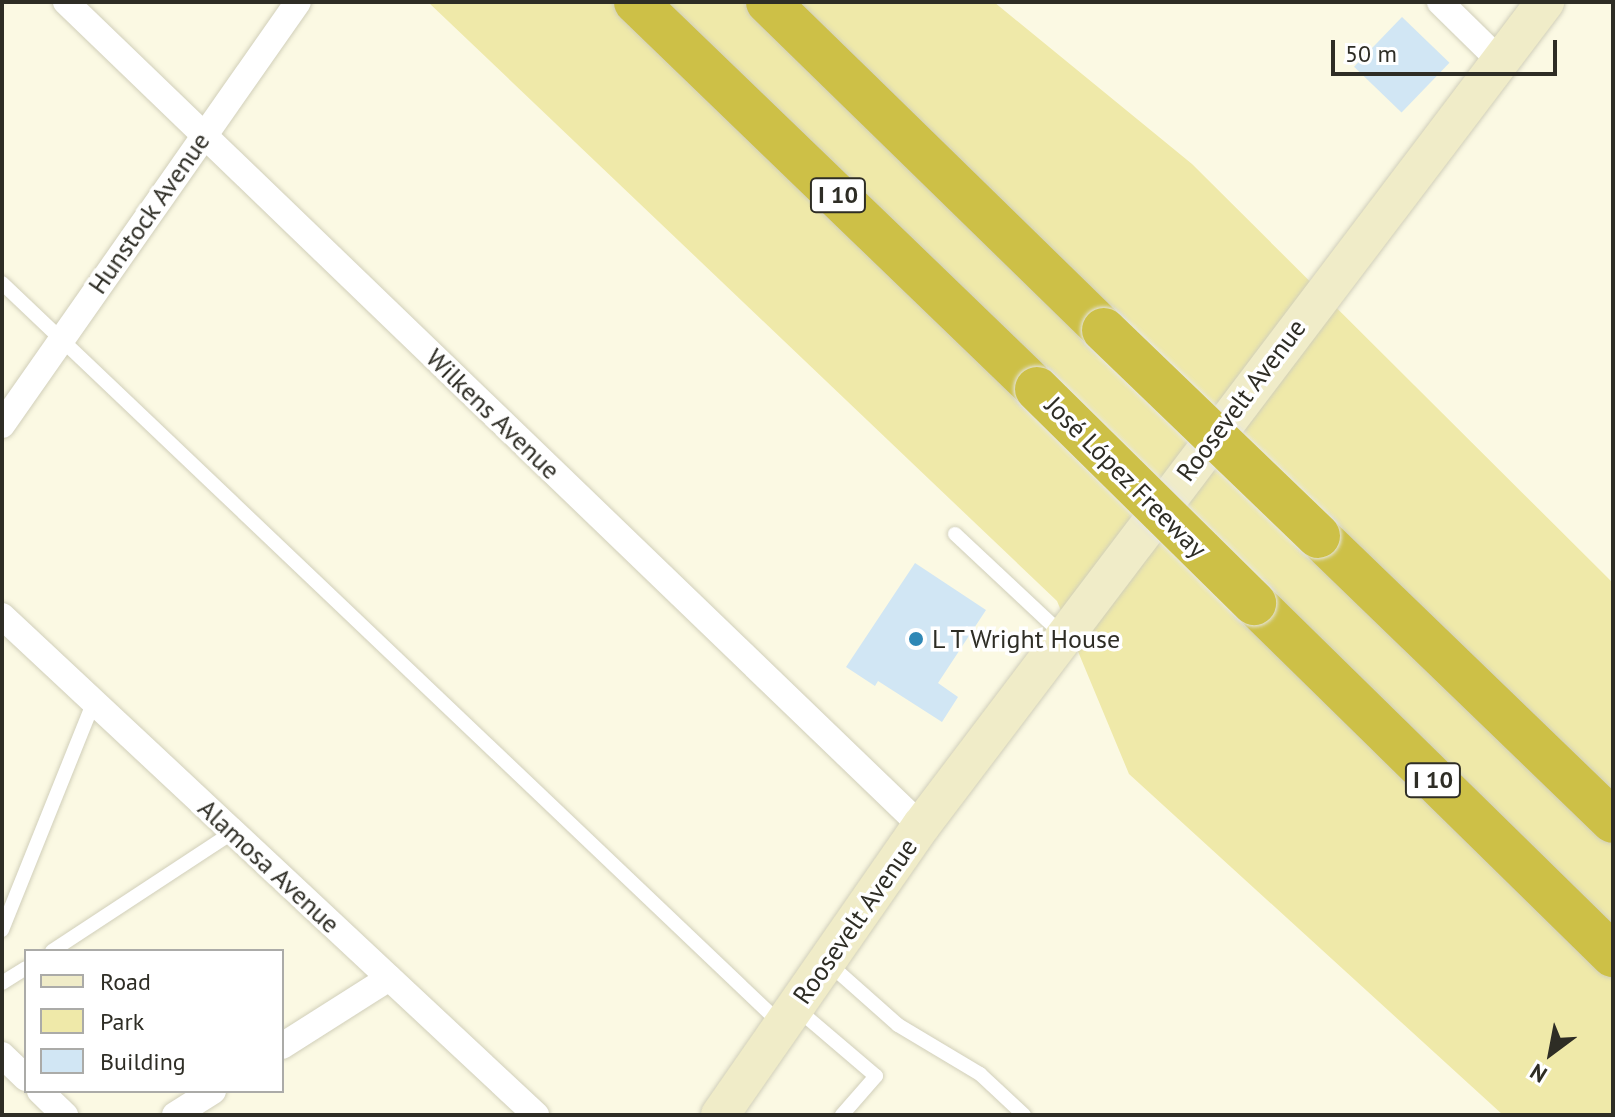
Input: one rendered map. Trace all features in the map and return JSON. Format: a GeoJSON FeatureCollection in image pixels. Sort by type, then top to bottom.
{"type":"FeatureCollection","features":[{"type":"Feature","properties":{"kind":"highway","name":"José López Freeway"},"geometry":{"type":"LineString","coordinates":[[636,2],[1037,389],[1613,955]]}},
{"type":"Feature","properties":{"kind":"highway"},"geometry":{"type":"LineString","coordinates":[[768,2],[1613,821]]}},
{"type":"Feature","properties":{"kind":"main road","name":"Roosevelt Avenue"},"geometry":{"type":"LineString","coordinates":[[720,1115],[921,826],[1498,59],[1533,6]]}},
{"type":"Feature","properties":{"kind":"street","name":"Wilkens Avenue"},"geometry":{"type":"LineString","coordinates":[[66,2],[921,826]]}},
{"type":"Feature","properties":{"kind":"street","name":"Hunstock Avenue"},"geometry":{"type":"LineString","coordinates":[[2,425],[298,2]]}},
{"type":"Feature","properties":{"kind":"street"},"geometry":{"type":"LineString","coordinates":[[1440,2],[1498,59]]}},
{"type":"Feature","properties":{"kind":"street","name":"Alamosa Avenue"},"geometry":{"type":"LineString","coordinates":[[2,616],[536,1115]]}},
{"type":"Feature","properties":{"kind":"street"},"geometry":{"type":"LineString","coordinates":[[284,1045],[389,978]]}},
{"type":"Feature","properties":{"kind":"street"},"geometry":{"type":"LineString","coordinates":[[2,1055],[24,1076]]}},
{"type":"Feature","properties":{"kind":"street"},"geometry":{"type":"LineString","coordinates":[[42,1093],[65,1115]]}},
{"type":"Feature","properties":{"kind":"street"},"geometry":{"type":"LineString","coordinates":[[175,1115],[210,1093]]}},
{"type":"Feature","properties":{"kind":"lane"},"geometry":{"type":"LineString","coordinates":[[2,283],[789,1016],[876,1076],[842,1115]]}},
{"type":"Feature","properties":{"kind":"lane"},"geometry":{"type":"LineString","coordinates":[[955,534],[1064,636]]}},
{"type":"Feature","properties":{"kind":"lane"},"geometry":{"type":"LineString","coordinates":[[2,930],[94,701]]}},
{"type":"Feature","properties":{"kind":"lane"},"geometry":{"type":"LineString","coordinates":[[55,949],[233,832]]}},
{"type":"Feature","properties":{"kind":"lane"},"geometry":{"type":"LineString","coordinates":[[826,962],[898,1025],[980,1074],[1024,1115]]}},
{"type":"Feature","properties":{"kind":"lane"},"geometry":{"type":"LineString","coordinates":[[2,983],[24,969]]}},
{"type":"Feature","properties":{"kind":"green space"},"geometry":{"type":"Polygon","coordinates":[[[428,2],[994,2],[1192,164],[1613,583],[1613,1115],[1503,1115],[1129,774],[1057,601],[428,2]]]}},
{"type":"Feature","properties":{"kind":"building"},"geometry":{"type":"Polygon","coordinates":[[[1402,17],[1449,63],[1402,112],[1354,67],[1402,17]]]}},
{"type":"Feature","properties":{"kind":"building","name":"L T Wright House"},"geometry":{"type":"Polygon","coordinates":[[[915,563],[986,610],[938,683],[958,697],[942,722],[878,681],[875,686],[846,667],[915,563]]]}},
{"type":"Feature","properties":{"kind":"place","name":"L T Wright House"},"geometry":{"type":"Point","coordinates":[916,639]}}]}
